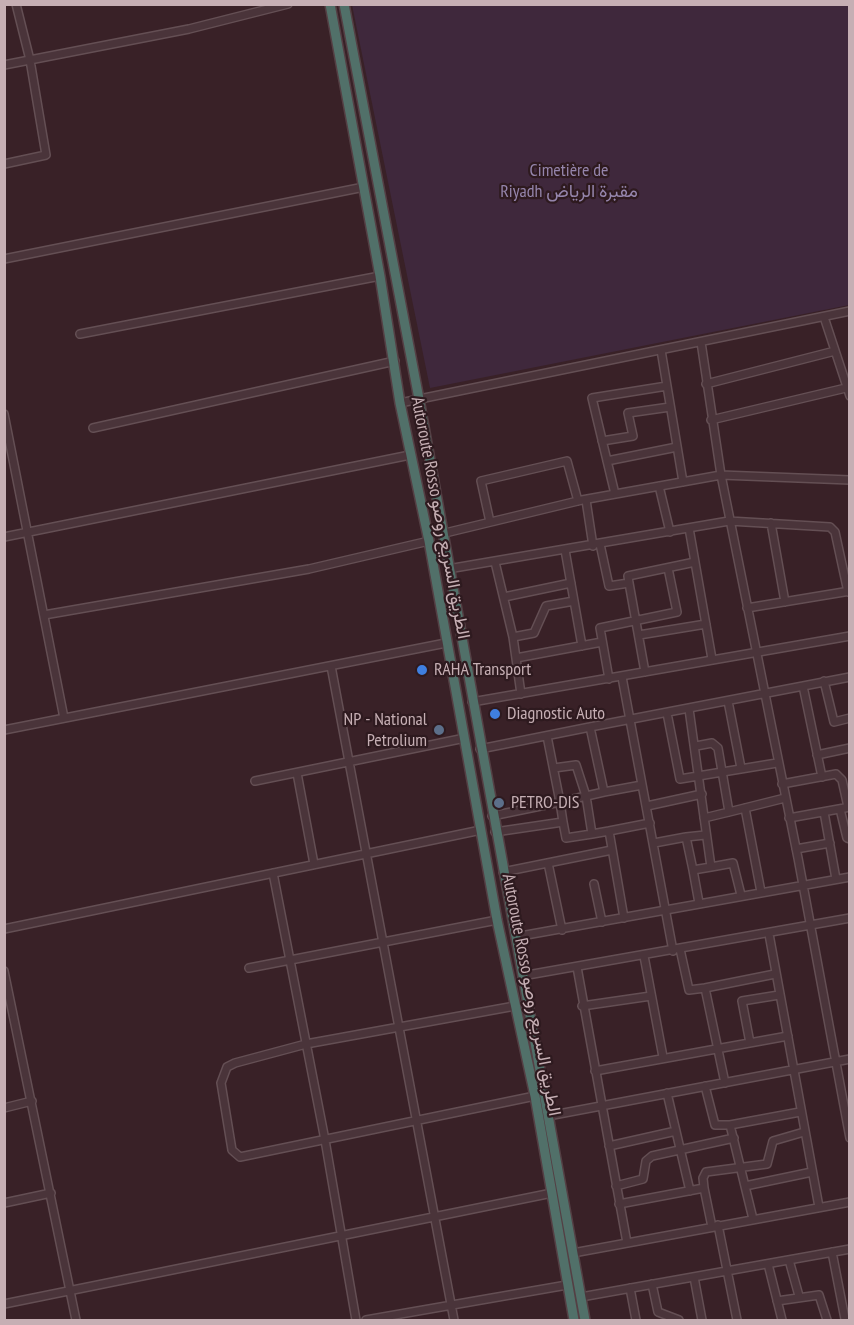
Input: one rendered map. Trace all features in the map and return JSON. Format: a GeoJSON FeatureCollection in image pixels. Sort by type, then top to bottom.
{"type":"FeatureCollection","features":[{"type":"Feature","properties":{"kind":"highway","name":"Autoroute Rosso الطريق السريع روصو"},"geometry":{"type":"LineString","coordinates":[[330,4],[380,276],[400,403],[429,541],[497,920],[535,1096],[574,1320]]}},
{"type":"Feature","properties":{"kind":"highway","name":"Autoroute Rosso الطريق السريع روصو"},"geometry":{"type":"LineString","coordinates":[[344,4],[419,399],[441,534],[585,1320]]}},
{"type":"Feature","properties":{"kind":"street"},"geometry":{"type":"LineString","coordinates":[[4,164],[46,155],[30,60],[16,4]]}},
{"type":"Feature","properties":{"kind":"street"},"geometry":{"type":"LineString","coordinates":[[4,65],[189,29],[288,4]]}},
{"type":"Feature","properties":{"kind":"street"},"geometry":{"type":"LineString","coordinates":[[4,259],[364,187]]}},
{"type":"Feature","properties":{"kind":"street"},"geometry":{"type":"LineString","coordinates":[[80,334],[380,276]]}},
{"type":"Feature","properties":{"kind":"street"},"geometry":{"type":"LineString","coordinates":[[400,403],[849,311]]}},
{"type":"Feature","properties":{"kind":"street"},"geometry":{"type":"LineString","coordinates":[[711,420],[849,390],[824,316]]}},
{"type":"Feature","properties":{"kind":"street"},"geometry":{"type":"LineString","coordinates":[[701,342],[711,420],[729,521],[796,849],[849,1138]]}},
{"type":"Feature","properties":{"kind":"street"},"geometry":{"type":"LineString","coordinates":[[660,350],[683,482]]}},
{"type":"Feature","properties":{"kind":"street"},"geometry":{"type":"LineString","coordinates":[[706,384],[835,351]]}},
{"type":"Feature","properties":{"kind":"street"},"geometry":{"type":"LineString","coordinates":[[93,428],[394,362]]}},
{"type":"Feature","properties":{"kind":"street"},"geometry":{"type":"LineString","coordinates":[[615,494],[592,398],[667,386]]}},
{"type":"Feature","properties":{"kind":"street"},"geometry":{"type":"LineString","coordinates":[[603,441],[633,436],[628,413],[670,407]]}},
{"type":"Feature","properties":{"kind":"street"},"geometry":{"type":"LineString","coordinates":[[4,414],[64,718]]}},
{"type":"Feature","properties":{"kind":"street"},"geometry":{"type":"LineString","coordinates":[[607,460],[677,447]]}},
{"type":"Feature","properties":{"kind":"street"},"geometry":{"type":"LineString","coordinates":[[4,537],[410,455]]}},
{"type":"Feature","properties":{"kind":"street"},"geometry":{"type":"LineString","coordinates":[[490,522],[481,481],[567,461],[609,586],[629,583]]}},
{"type":"Feature","properties":{"kind":"street"},"geometry":{"type":"LineString","coordinates":[[441,534],[582,500],[721,475],[849,480]]}},
{"type":"Feature","properties":{"kind":"street"},"geometry":{"type":"LineString","coordinates":[[659,486],[670,532]]}},
{"type":"Feature","properties":{"kind":"street"},"geometry":{"type":"LineString","coordinates":[[448,569],[729,521],[833,529],[849,592],[747,608]]}},
{"type":"Feature","properties":{"kind":"street"},"geometry":{"type":"LineString","coordinates":[[771,524],[785,602]]}},
{"type":"Feature","properties":{"kind":"street"},"geometry":{"type":"LineString","coordinates":[[689,528],[712,659]]}},
{"type":"Feature","properties":{"kind":"street"},"geometry":{"type":"LineString","coordinates":[[44,615],[309,569],[429,541]]}},
{"type":"Feature","properties":{"kind":"street"},"geometry":{"type":"LineString","coordinates":[[565,550],[582,646]]}},
{"type":"Feature","properties":{"kind":"street"},"geometry":{"type":"LineString","coordinates":[[495,562],[513,637],[521,693]]}},
{"type":"Feature","properties":{"kind":"street"},"geometry":{"type":"LineString","coordinates":[[645,672],[628,576],[695,562]]}},
{"type":"Feature","properties":{"kind":"street"},"geometry":{"type":"LineString","coordinates":[[609,679],[600,628],[677,612],[668,568]]}},
{"type":"Feature","properties":{"kind":"street"},"geometry":{"type":"LineString","coordinates":[[504,597],[571,583]]}},
{"type":"Feature","properties":{"kind":"street"},"geometry":{"type":"LineString","coordinates":[[513,637],[534,633],[546,606],[574,602]]}},
{"type":"Feature","properties":{"kind":"street"},"geometry":{"type":"LineString","coordinates":[[639,635],[706,624]]}},
{"type":"Feature","properties":{"kind":"street"},"geometry":{"type":"LineString","coordinates":[[472,702],[849,636]]}},
{"type":"Feature","properties":{"kind":"street"},"geometry":{"type":"LineString","coordinates":[[516,658],[602,642]]}},
{"type":"Feature","properties":{"kind":"street"},"geometry":{"type":"LineString","coordinates":[[4,730],[446,643]]}},
{"type":"Feature","properties":{"kind":"street"},"geometry":{"type":"LineString","coordinates":[[331,666],[432,1217],[454,1320]]}},
{"type":"Feature","properties":{"kind":"street"},"geometry":{"type":"LineString","coordinates":[[622,677],[666,909],[689,990],[775,974]]}},
{"type":"Feature","properties":{"kind":"street"},"geometry":{"type":"LineString","coordinates":[[480,749],[849,677]]}},
{"type":"Feature","properties":{"kind":"street"},"geometry":{"type":"LineString","coordinates":[[824,681],[834,722],[849,718]]}},
{"type":"Feature","properties":{"kind":"street"},"geometry":{"type":"LineString","coordinates":[[803,686],[822,777]]}},
{"type":"Feature","properties":{"kind":"street"},"geometry":{"type":"LineString","coordinates":[[728,701],[741,768]]}},
{"type":"Feature","properties":{"kind":"street"},"geometry":{"type":"LineString","coordinates":[[689,709],[696,746],[705,835],[711,867]]}},
{"type":"Feature","properties":{"kind":"street"},"geometry":{"type":"LineString","coordinates":[[668,712],[680,778],[777,763]]}},
{"type":"Feature","properties":{"kind":"street"},"geometry":{"type":"LineString","coordinates":[[590,727],[604,792]]}},
{"type":"Feature","properties":{"kind":"street"},"geometry":{"type":"LineString","coordinates":[[547,736],[566,838],[650,823]]}},
{"type":"Feature","properties":{"kind":"street"},"geometry":{"type":"LineString","coordinates":[[255,781],[465,738]]}},
{"type":"Feature","properties":{"kind":"street"},"geometry":{"type":"LineString","coordinates":[[696,746],[715,744],[723,771],[729,812]]}},
{"type":"Feature","properties":{"kind":"street"},"geometry":{"type":"LineString","coordinates":[[817,755],[849,748]]}},
{"type":"Feature","properties":{"kind":"street"},"geometry":{"type":"LineString","coordinates":[[554,768],[576,765],[586,796],[592,834]]}},
{"type":"Feature","properties":{"kind":"street"},"geometry":{"type":"LineString","coordinates":[[297,772],[314,864]]}},
{"type":"Feature","properties":{"kind":"street"},"geometry":{"type":"LineString","coordinates":[[782,784],[840,775],[846,808],[847,838],[849,839]]}},
{"type":"Feature","properties":{"kind":"street"},"geometry":{"type":"LineString","coordinates":[[492,816],[642,784]]}},
{"type":"Feature","properties":{"kind":"street"},"geometry":{"type":"LineString","coordinates":[[646,806],[702,794]]}},
{"type":"Feature","properties":{"kind":"street"},"geometry":{"type":"LineString","coordinates":[[704,818],[785,798]]}},
{"type":"Feature","properties":{"kind":"street"},"geometry":{"type":"LineString","coordinates":[[745,808],[761,892]]}},
{"type":"Feature","properties":{"kind":"street"},"geometry":{"type":"LineString","coordinates":[[789,818],[846,808]]}},
{"type":"Feature","properties":{"kind":"street"},"geometry":{"type":"LineString","coordinates":[[824,812],[836,879]]}},
{"type":"Feature","properties":{"kind":"street"},"geometry":{"type":"LineString","coordinates":[[495,832],[563,822]]}},
{"type":"Feature","properties":{"kind":"street"},"geometry":{"type":"LineString","coordinates":[[4,929],[481,830]]}},
{"type":"Feature","properties":{"kind":"street"},"geometry":{"type":"LineString","coordinates":[[609,831],[624,918]]}},
{"type":"Feature","properties":{"kind":"street"},"geometry":{"type":"LineString","coordinates":[[654,843],[705,835]]}},
{"type":"Feature","properties":{"kind":"street"},"geometry":{"type":"LineString","coordinates":[[686,837],[699,903]]}},
{"type":"Feature","properties":{"kind":"street"},"geometry":{"type":"LineString","coordinates":[[796,849],[830,843]]}},
{"type":"Feature","properties":{"kind":"street"},"geometry":{"type":"LineString","coordinates":[[503,872],[612,850]]}},
{"type":"Feature","properties":{"kind":"street"},"geometry":{"type":"LineString","coordinates":[[548,863],[562,930]]}},
{"type":"Feature","properties":{"kind":"street"},"geometry":{"type":"LineString","coordinates":[[693,870],[733,863],[741,895]]}},
{"type":"Feature","properties":{"kind":"street"},"geometry":{"type":"LineString","coordinates":[[273,873],[326,1140],[356,1320]]}},
{"type":"Feature","properties":{"kind":"street"},"geometry":{"type":"LineString","coordinates":[[515,937],[849,877]]}},
{"type":"Feature","properties":{"kind":"street"},"geometry":{"type":"LineString","coordinates":[[594,884],[602,922]]}},
{"type":"Feature","properties":{"kind":"street"},"geometry":{"type":"LineString","coordinates":[[522,976],[849,918]]}},
{"type":"Feature","properties":{"kind":"street"},"geometry":{"type":"LineString","coordinates":[[249,968],[497,920]]}},
{"type":"Feature","properties":{"kind":"street"},"geometry":{"type":"LineString","coordinates":[[769,934],[819,1207]]}},
{"type":"Feature","properties":{"kind":"street"},"geometry":{"type":"LineString","coordinates":[[644,956],[663,1057]]}},
{"type":"Feature","properties":{"kind":"street"},"geometry":{"type":"LineString","coordinates":[[577,967],[582,1006],[627,1243]]}},
{"type":"Feature","properties":{"kind":"street"},"geometry":{"type":"LineString","coordinates":[[4,971],[76,1320]]}},
{"type":"Feature","properties":{"kind":"street"},"geometry":{"type":"LineString","coordinates":[[705,988],[725,1083]]}},
{"type":"Feature","properties":{"kind":"street"},"geometry":{"type":"LineString","coordinates":[[750,1043],[742,1001],[779,995]]}},
{"type":"Feature","properties":{"kind":"street"},"geometry":{"type":"LineString","coordinates":[[582,1006],[651,996]]}},
{"type":"Feature","properties":{"kind":"street"},"geometry":{"type":"LineString","coordinates":[[515,1006],[306,1044],[227,1067],[221,1083],[232,1150],[240,1157],[535,1096]]}},
{"type":"Feature","properties":{"kind":"street"},"geometry":{"type":"LineString","coordinates":[[4,1018],[14,1016]]}},
{"type":"Feature","properties":{"kind":"street"},"geometry":{"type":"LineString","coordinates":[[595,1071],[788,1036]]}},
{"type":"Feature","properties":{"kind":"street"},"geometry":{"type":"LineString","coordinates":[[548,1116],[849,1059]]}},
{"type":"Feature","properties":{"kind":"street"},"geometry":{"type":"LineString","coordinates":[[705,1086],[715,1125],[730,1125],[800,1112]]}},
{"type":"Feature","properties":{"kind":"street"},"geometry":{"type":"LineString","coordinates":[[667,1094],[690,1191]]}},
{"type":"Feature","properties":{"kind":"street"},"geometry":{"type":"LineString","coordinates":[[4,1108],[32,1101]]}},
{"type":"Feature","properties":{"kind":"street"},"geometry":{"type":"LineString","coordinates":[[730,1125],[753,1219]]}},
{"type":"Feature","properties":{"kind":"street"},"geometry":{"type":"LineString","coordinates":[[609,1146],[676,1131]]}},
{"type":"Feature","properties":{"kind":"street"},"geometry":{"type":"LineString","coordinates":[[737,1320],[703,1178],[706,1172],[767,1164],[773,1141],[804,1132]]}},
{"type":"Feature","properties":{"kind":"street"},"geometry":{"type":"LineString","coordinates":[[616,1186],[643,1179],[648,1158],[734,1138]]}},
{"type":"Feature","properties":{"kind":"street"},"geometry":{"type":"LineString","coordinates":[[745,1186],[812,1172]]}},
{"type":"Feature","properties":{"kind":"street"},"geometry":{"type":"LineString","coordinates":[[620,1204],[704,1188]]}},
{"type":"Feature","properties":{"kind":"street"},"geometry":{"type":"LineString","coordinates":[[4,1203],[51,1193]]}},
{"type":"Feature","properties":{"kind":"street"},"geometry":{"type":"LineString","coordinates":[[4,1304],[552,1193]]}},
{"type":"Feature","properties":{"kind":"street"},"geometry":{"type":"LineString","coordinates":[[573,1253],[849,1202]]}},
{"type":"Feature","properties":{"kind":"street"},"geometry":{"type":"LineString","coordinates":[[580,1297],[849,1249]]}},
{"type":"Feature","properties":{"kind":"street"},"geometry":{"type":"LineString","coordinates":[[831,1252],[847,1318],[836,1320]]}},
{"type":"Feature","properties":{"kind":"street"},"geometry":{"type":"LineString","coordinates":[[789,1260],[799,1296]]}},
{"type":"Feature","properties":{"kind":"street"},"geometry":{"type":"LineString","coordinates":[[768,1264],[782,1320]]}},
{"type":"Feature","properties":{"kind":"street"},"geometry":{"type":"LineString","coordinates":[[694,1277],[702,1320]]}},
{"type":"Feature","properties":{"kind":"street"},"geometry":{"type":"LineString","coordinates":[[652,1284],[658,1312],[679,1320]]}},
{"type":"Feature","properties":{"kind":"street"},"geometry":{"type":"LineString","coordinates":[[366,1320],[567,1285]]}},
{"type":"Feature","properties":{"kind":"street"},"geometry":{"type":"LineString","coordinates":[[630,1288],[636,1320]]}},
{"type":"Feature","properties":{"kind":"street"},"geometry":{"type":"LineString","coordinates":[[777,1301],[799,1296],[819,1295],[827,1320]]}},
{"type":"Feature","properties":{"kind":"green space","name":"Cimetière de Riyadh مقبرة الرياض"},"geometry":{"type":"Polygon","coordinates":[[[352,5],[849,5],[849,305],[430,388],[352,5]]]}},
{"type":"Feature","properties":{"kind":"place","name":"RAHA Transport"},"geometry":{"type":"Point","coordinates":[422,670]}},
{"type":"Feature","properties":{"kind":"place","name":"Diagnostic Auto"},"geometry":{"type":"Point","coordinates":[495,714]}},
{"type":"Feature","properties":{"kind":"place","name":"NP - National Petrolium"},"geometry":{"type":"Point","coordinates":[439,730]}},
{"type":"Feature","properties":{"kind":"place","name":"PETRO-DIS"},"geometry":{"type":"Point","coordinates":[499,803]}}]}
